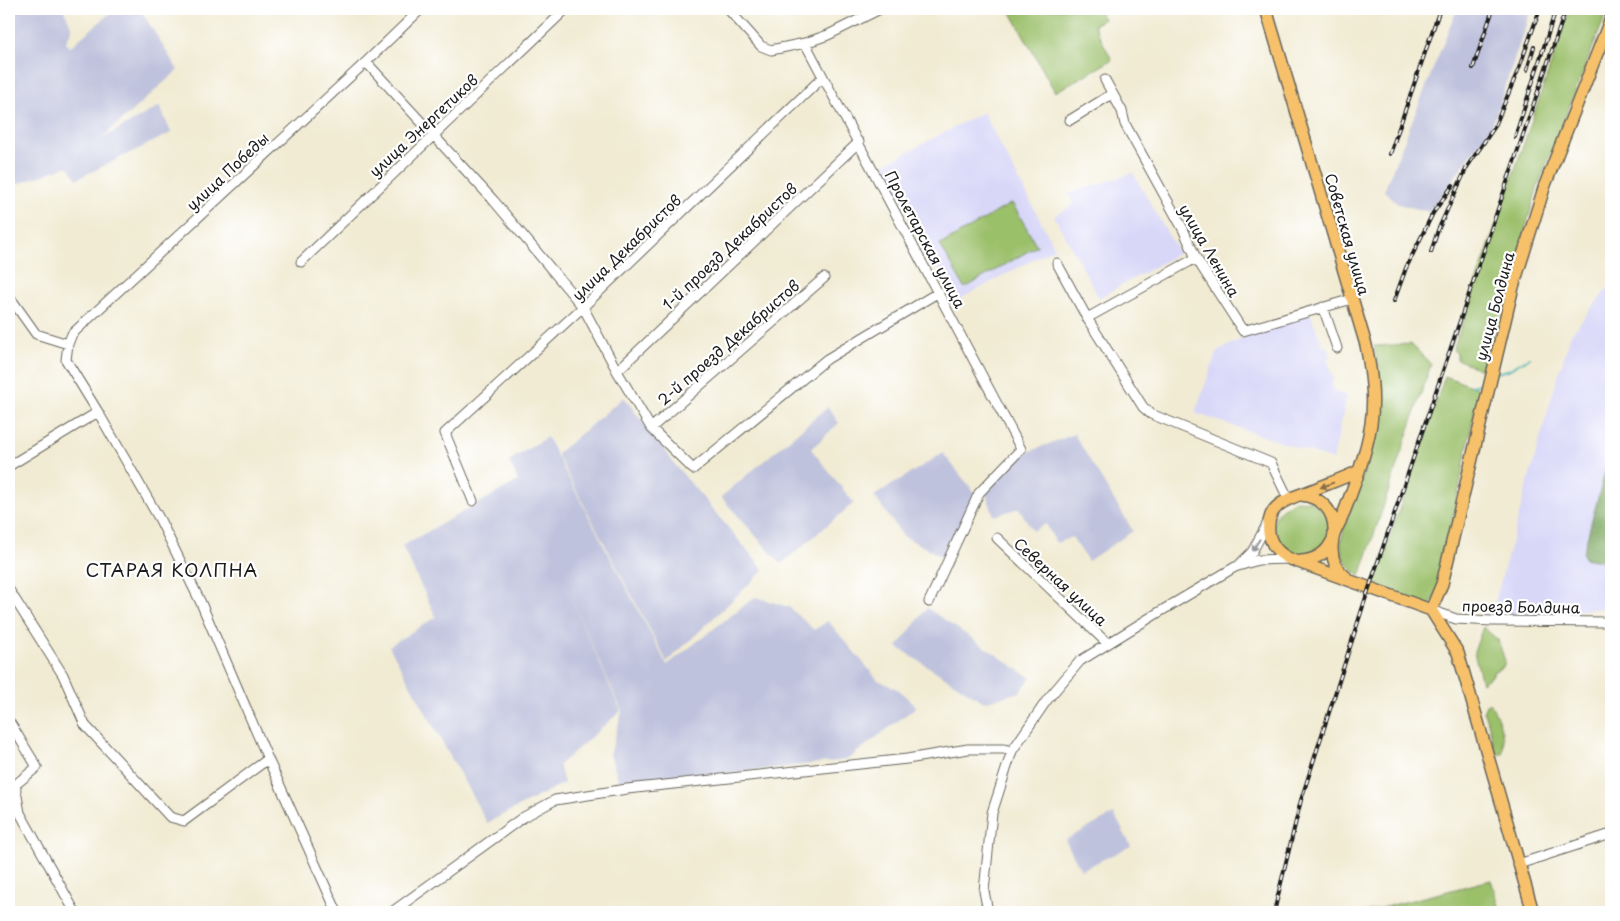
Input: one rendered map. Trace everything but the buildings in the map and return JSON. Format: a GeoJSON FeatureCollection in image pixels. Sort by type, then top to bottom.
{"type":"FeatureCollection","features":[{"type":"Feature","properties":{"kind":"main road","name":"Советская улица"},"geometry":{"type":"LineString","coordinates":[[1266,9],[1366,345],[1372,373],[1373,404],[1366,448],[1342,517],[1333,536]]}},
{"type":"Feature","properties":{"kind":"main road","name":"улица Болдина"},"geometry":{"type":"LineString","coordinates":[[1432,610],[1442,584],[1513,287],[1545,185],[1611,18]]}},
{"type":"Feature","properties":{"kind":"main road"},"geometry":{"type":"LineString","coordinates":[[1359,470],[1343,479],[1291,497],[1278,506],[1271,517],[1269,529],[1272,542],[1279,552],[1293,560],[1432,610],[1458,653],[1533,912]]}},
{"type":"Feature","properties":{"kind":"main road"},"geometry":{"type":"LineString","coordinates":[[1291,497],[1313,497],[1328,509],[1334,520],[1333,558],[1336,567],[1351,581]]}},
{"type":"Feature","properties":{"kind":"main road"},"geometry":{"type":"LineString","coordinates":[[1293,560],[1315,558],[1326,550],[1333,536]]}},
{"type":"Feature","properties":{"kind":"street","name":"улица Победы"},"geometry":{"type":"LineString","coordinates":[[98,412],[66,360],[68,344],[72,334],[421,9]]}},
{"type":"Feature","properties":{"kind":"street","name":"улица Энергетиков"},"geometry":{"type":"LineString","coordinates":[[301,262],[566,9]]}},
{"type":"Feature","properties":{"kind":"street"},"geometry":{"type":"LineString","coordinates":[[728,9],[762,46],[771,50],[805,43],[828,35],[880,9]]}},
{"type":"Feature","properties":{"kind":"street","name":"Пролетарская улица"},"geometry":{"type":"LineString","coordinates":[[805,43],[1021,449],[979,494],[929,602]]}},
{"type":"Feature","properties":{"kind":"street"},"geometry":{"type":"LineString","coordinates":[[366,62],[494,201],[584,307],[617,371],[651,428],[693,469],[827,359],[939,292]]}},
{"type":"Feature","properties":{"kind":"street","name":"улица Декабристов"},"geometry":{"type":"LineString","coordinates":[[474,501],[446,433],[584,307],[823,77]]}},
{"type":"Feature","properties":{"kind":"street","name":"улица Ленина"},"geometry":{"type":"LineString","coordinates":[[1105,80],[1122,111],[1125,124],[1183,230],[1196,258],[1243,331],[1352,299]]}},
{"type":"Feature","properties":{"kind":"street"},"geometry":{"type":"LineString","coordinates":[[1070,120],[1112,94]]}},
{"type":"Feature","properties":{"kind":"street","name":"1-й проезд Декабристов"},"geometry":{"type":"LineString","coordinates":[[617,371],[859,142]]}},
{"type":"Feature","properties":{"kind":"street"},"geometry":{"type":"LineString","coordinates":[[1087,318],[1196,258]]}},
{"type":"Feature","properties":{"kind":"street"},"geometry":{"type":"LineString","coordinates":[[1057,263],[1087,318],[1143,407],[1151,414],[1271,463],[1291,497]]}},
{"type":"Feature","properties":{"kind":"street","name":"2-й проезд Декабристов"},"geometry":{"type":"LineString","coordinates":[[651,428],[824,278]]}},
{"type":"Feature","properties":{"kind":"street"},"geometry":{"type":"LineString","coordinates":[[9,296],[36,334],[68,344]]}},
{"type":"Feature","properties":{"kind":"street"},"geometry":{"type":"LineString","coordinates":[[1323,307],[1336,348]]}},
{"type":"Feature","properties":{"kind":"street"},"geometry":{"type":"LineString","coordinates":[[9,466],[98,412],[160,520],[197,595],[337,912]]}},
{"type":"Feature","properties":{"kind":"street"},"geometry":{"type":"LineString","coordinates":[[1235,568],[1252,552],[1271,517]]}},
{"type":"Feature","properties":{"kind":"street","name":"Северная улица"},"geometry":{"type":"LineString","coordinates":[[996,538],[1107,643]]}},
{"type":"Feature","properties":{"kind":"street"},"geometry":{"type":"LineString","coordinates":[[988,912],[984,891],[992,813],[1012,751],[1047,700],[1080,661],[1107,643],[1235,568],[1258,560],[1293,560]]}},
{"type":"Feature","properties":{"kind":"street"},"geometry":{"type":"LineString","coordinates":[[9,590],[63,675],[85,724],[170,817],[184,821],[268,759]]}},
{"type":"Feature","properties":{"kind":"street","name":"проезд Болдина"},"geometry":{"type":"LineString","coordinates":[[1432,610],[1456,619],[1611,622]]}},
{"type":"Feature","properties":{"kind":"street"},"geometry":{"type":"LineString","coordinates":[[9,721],[37,767],[15,785],[20,813],[75,912]]}},
{"type":"Feature","properties":{"kind":"street"},"geometry":{"type":"LineString","coordinates":[[392,912],[522,818],[555,800],[626,789],[907,759],[968,748],[1012,751]]}},
{"type":"Feature","properties":{"kind":"street"},"geometry":{"type":"LineString","coordinates":[[1525,862],[1611,834]]}},
{"type":"Feature","properties":{"kind":"shaded area"},"geometry":{"type":"Polygon","coordinates":[[[9,9],[64,9],[72,29],[66,42],[69,48],[115,9],[140,9],[178,70],[104,136],[99,126],[104,137],[160,106],[171,133],[77,179],[68,166],[9,187],[9,9]]]}},
{"type":"Feature","properties":{"kind":"shaded area"},"geometry":{"type":"Polygon","coordinates":[[[1457,9],[1531,9],[1492,126],[1429,212],[1398,204],[1384,191],[1457,9]]]}},
{"type":"Feature","properties":{"kind":"shaded area"},"geometry":{"type":"Polygon","coordinates":[[[983,112],[1055,248],[956,301],[883,165],[983,112]]]}},
{"type":"Feature","properties":{"kind":"shaded area"},"geometry":{"type":"Polygon","coordinates":[[[1133,173],[1179,253],[1099,298],[1054,216],[1074,204],[1068,194],[1133,173]]]}},
{"type":"Feature","properties":{"kind":"shaded area"},"geometry":{"type":"Polygon","coordinates":[[[1611,284],[1611,608],[1491,616],[1551,399],[1571,334],[1611,284]]]}},
{"type":"Feature","properties":{"kind":"shaded area"},"geometry":{"type":"Polygon","coordinates":[[[1310,313],[1323,347],[1328,346],[1331,357],[1327,358],[1334,380],[1331,382],[1335,392],[1347,396],[1333,460],[1195,413],[1217,352],[1263,327],[1310,313]]]}},
{"type":"Feature","properties":{"kind":"shaded area"},"geometry":{"type":"Polygon","coordinates":[[[624,397],[676,466],[764,570],[667,662],[557,454],[624,397]]]}},
{"type":"Feature","properties":{"kind":"shaded area"},"geometry":{"type":"Polygon","coordinates":[[[828,407],[839,423],[811,449],[854,503],[781,564],[721,497],[828,407]]]}},
{"type":"Feature","properties":{"kind":"shaded area"},"geometry":{"type":"Polygon","coordinates":[[[1074,434],[1133,531],[1088,561],[1072,537],[1056,543],[1046,524],[1033,531],[1019,508],[994,516],[985,491],[1023,454],[1074,434]]]}},
{"type":"Feature","properties":{"kind":"shaded area"},"geometry":{"type":"Polygon","coordinates":[[[547,437],[667,665],[755,597],[789,607],[814,630],[828,621],[878,680],[899,690],[916,707],[847,760],[641,783],[619,781],[610,755],[622,711],[561,576],[621,711],[559,765],[564,783],[487,823],[389,646],[436,617],[402,546],[518,481],[509,461],[547,437]]]}},
{"type":"Feature","properties":{"kind":"shaded area"},"geometry":{"type":"Polygon","coordinates":[[[943,453],[978,497],[943,557],[903,536],[874,496],[943,453]]]}},
{"type":"Feature","properties":{"kind":"shaded area"},"geometry":{"type":"Polygon","coordinates":[[[927,608],[1031,678],[1020,692],[984,702],[897,647],[927,608]]]}},
{"type":"Feature","properties":{"kind":"shaded area"},"geometry":{"type":"Polygon","coordinates":[[[1114,814],[1131,846],[1081,870],[1065,840],[1114,814]]]}},
{"type":"Feature","properties":{"kind":"green space"},"geometry":{"type":"Polygon","coordinates":[[[1009,9],[1098,9],[1104,19],[1094,25],[1112,60],[1055,92],[1009,9]]]}},
{"type":"Feature","properties":{"kind":"green space"},"geometry":{"type":"Polygon","coordinates":[[[1570,9],[1608,9],[1538,186],[1483,371],[1457,359],[1457,354],[1453,350],[1570,9]]]}},
{"type":"Feature","properties":{"kind":"green space"},"geometry":{"type":"Polygon","coordinates":[[[1012,203],[1037,246],[965,288],[940,245],[1012,203]]]}},
{"type":"Feature","properties":{"kind":"green space"},"geometry":{"type":"Polygon","coordinates":[[[1411,344],[1431,364],[1360,576],[1345,561],[1341,543],[1347,519],[1368,459],[1380,408],[1380,385],[1374,346],[1411,344]]]}},
{"type":"Feature","properties":{"kind":"green space"},"geometry":{"type":"Polygon","coordinates":[[[1445,376],[1479,389],[1440,583],[1430,607],[1374,583],[1445,376]]]}},
{"type":"Feature","properties":{"kind":"green space"},"geometry":{"type":"Polygon","coordinates":[[[1611,450],[1611,563],[1584,558],[1583,553],[1611,450]]]}},
{"type":"Feature","properties":{"kind":"green space"},"geometry":{"type":"Polygon","coordinates":[[[1295,500],[1312,501],[1328,516],[1329,537],[1320,550],[1311,555],[1300,556],[1289,553],[1275,537],[1273,526],[1277,514],[1295,500]]]}},
{"type":"Feature","properties":{"kind":"green space"},"geometry":{"type":"Polygon","coordinates":[[[1483,627],[1498,640],[1505,661],[1503,667],[1493,672],[1493,675],[1482,683],[1474,652],[1483,627]]]}},
{"type":"Feature","properties":{"kind":"green space"},"geometry":{"type":"Polygon","coordinates":[[[1489,703],[1496,713],[1501,728],[1502,754],[1497,754],[1495,751],[1488,722],[1483,712],[1489,703]]]}},
{"type":"Feature","properties":{"kind":"green space"},"geometry":{"type":"Polygon","coordinates":[[[1491,880],[1501,912],[1365,912],[1491,880]]]}},
{"type":"Feature","properties":{"kind":"waterway"},"geometry":{"type":"LineString","coordinates":[[1497,373],[1508,370],[1529,358]]}},
{"type":"Feature","properties":{"kind":"waterway"},"geometry":{"type":"LineString","coordinates":[[1485,371],[1487,366]]}},
{"type":"Feature","properties":{"kind":"waterway"},"geometry":{"type":"LineString","coordinates":[[1471,386],[1479,384]]}},
{"type":"Feature","properties":{"kind":"railway"},"geometry":{"type":"LineString","coordinates":[[1390,154],[1440,9]]}},
{"type":"Feature","properties":{"kind":"railway"},"geometry":{"type":"LineString","coordinates":[[1473,68],[1493,9]]}},
{"type":"Feature","properties":{"kind":"railway"},"geometry":{"type":"LineString","coordinates":[[1431,252],[1438,230],[1467,167],[1495,126],[1519,68],[1540,9]]}},
{"type":"Feature","properties":{"kind":"railway"},"geometry":{"type":"LineString","coordinates":[[1515,137],[1556,9]]}},
{"type":"Feature","properties":{"kind":"railway"},"geometry":{"type":"LineString","coordinates":[[1274,912],[1301,800],[1365,600],[1566,9]]}},
{"type":"Feature","properties":{"kind":"railway"},"geometry":{"type":"LineString","coordinates":[[1527,70],[1534,47]]}},
{"type":"Feature","properties":{"kind":"railway"},"geometry":{"type":"LineString","coordinates":[[1394,301],[1406,268],[1433,213],[1453,185]]}},
{"type":"Feature","properties":{"kind":"district","name":"СТАРАЯ КОЛПНА"},"geometry":{"type":"Point","coordinates":[172,569]}}]}
